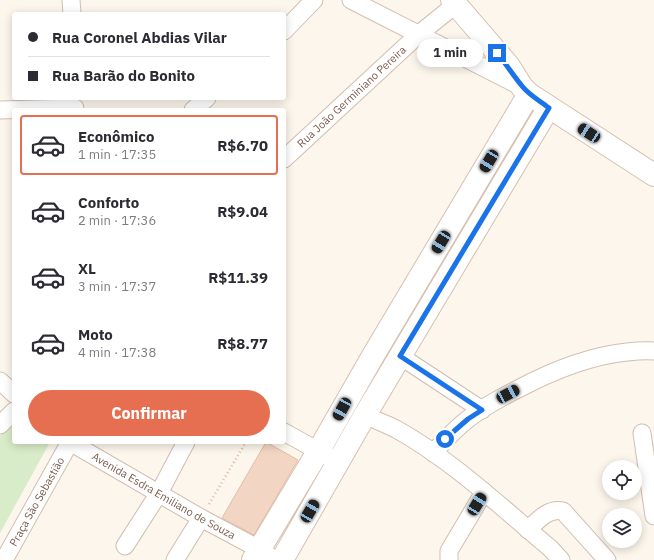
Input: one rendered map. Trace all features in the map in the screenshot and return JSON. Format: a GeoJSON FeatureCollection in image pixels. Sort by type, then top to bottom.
{"type":"FeatureCollection","features":[{"type":"Feature","properties":{"kind":"street"},"geometry":{"type":"LineString","coordinates":[[71,0],[72,12]]}},
{"type":"Feature","properties":{"kind":"street"},"geometry":{"type":"LineString","coordinates":[[286,29],[314,0]]}},
{"type":"Feature","properties":{"kind":"street"},"geometry":{"type":"LineString","coordinates":[[351,0],[419,34],[526,91],[549,108],[654,175]]}},
{"type":"Feature","properties":{"kind":"street"},"geometry":{"type":"LineString","coordinates":[[454,2],[508,65],[526,91]]}},
{"type":"Feature","properties":{"kind":"street","name":"Rua João Germiniano Pereira"},"geometry":{"type":"LineString","coordinates":[[286,157],[454,2]]}},
{"type":"Feature","properties":{"kind":"street"},"geometry":{"type":"LineString","coordinates":[[262,556],[319,450],[526,91]]}},
{"type":"Feature","properties":{"kind":"street"},"geometry":{"type":"LineString","coordinates":[[195,108],[205,100]]}},
{"type":"Feature","properties":{"kind":"street"},"geometry":{"type":"LineString","coordinates":[[30,108],[75,105]]}},
{"type":"Feature","properties":{"kind":"street"},"geometry":{"type":"LineString","coordinates":[[282,560],[365,415],[549,108]]}},
{"type":"Feature","properties":{"kind":"street"},"geometry":{"type":"LineString","coordinates":[[0,110],[12,109]]}},
{"type":"Feature","properties":{"kind":"street"},"geometry":{"type":"LineString","coordinates":[[387,332],[404,351],[482,410]]}},
{"type":"Feature","properties":{"kind":"street"},"geometry":{"type":"LineString","coordinates":[[433,453],[445,439],[468,419],[494,401],[536,379],[569,365],[608,354],[647,350],[654,351]]}},
{"type":"Feature","properties":{"kind":"street"},"geometry":{"type":"LineString","coordinates":[[0,381],[12,392]]}},
{"type":"Feature","properties":{"kind":"street"},"geometry":{"type":"LineString","coordinates":[[0,426],[12,413]]}},
{"type":"Feature","properties":{"kind":"street"},"geometry":{"type":"LineString","coordinates":[[365,415],[396,429],[433,453],[484,492],[561,560]]}},
{"type":"Feature","properties":{"kind":"street"},"geometry":{"type":"LineString","coordinates":[[286,433],[319,450],[338,462]]}},
{"type":"Feature","properties":{"kind":"street"},"geometry":{"type":"LineString","coordinates":[[642,433],[654,516]]}},
{"type":"Feature","properties":{"kind":"street","name":"Praça São Sebastião"},"geometry":{"type":"LineString","coordinates":[[4,560],[69,444]]}},
{"type":"Feature","properties":{"kind":"street","name":"Avenida Esdra Emiliano de Souza"},"geometry":{"type":"LineString","coordinates":[[73,444],[159,493],[262,556]]}},
{"type":"Feature","properties":{"kind":"street"},"geometry":{"type":"LineString","coordinates":[[125,546],[159,493],[185,444]]}},
{"type":"Feature","properties":{"kind":"street"},"geometry":{"type":"LineString","coordinates":[[449,560],[449,551],[484,492]]}},
{"type":"Feature","properties":{"kind":"street"},"geometry":{"type":"LineString","coordinates":[[528,530],[539,519],[550,512],[557,510],[563,512],[607,560]]}},
{"type":"Feature","properties":{"kind":"street"},"geometry":{"type":"LineString","coordinates":[[175,560],[200,518]]}},
{"type":"Feature","properties":{"kind":"path"},"geometry":{"type":"LineString","coordinates":[[200,518],[245,444]]}},
{"type":"Feature","properties":{"kind":"green space"},"geometry":{"type":"Polygon","coordinates":[[[12,423],[12,444],[49,444],[0,533],[0,436],[12,423]]]}},
{"type":"Feature","properties":{"kind":"building"},"geometry":{"type":"Polygon","coordinates":[[[265,444],[270,444],[298,460],[254,535],[222,518],[265,444]]]}},
{"type":"Feature","properties":{"kind":"route"},"geometry":{"type":"LineString","coordinates":[[445,439],[468,419],[482,410],[400,356],[549,108],[529,94],[522,87],[508,65],[497,53]]}}]}
